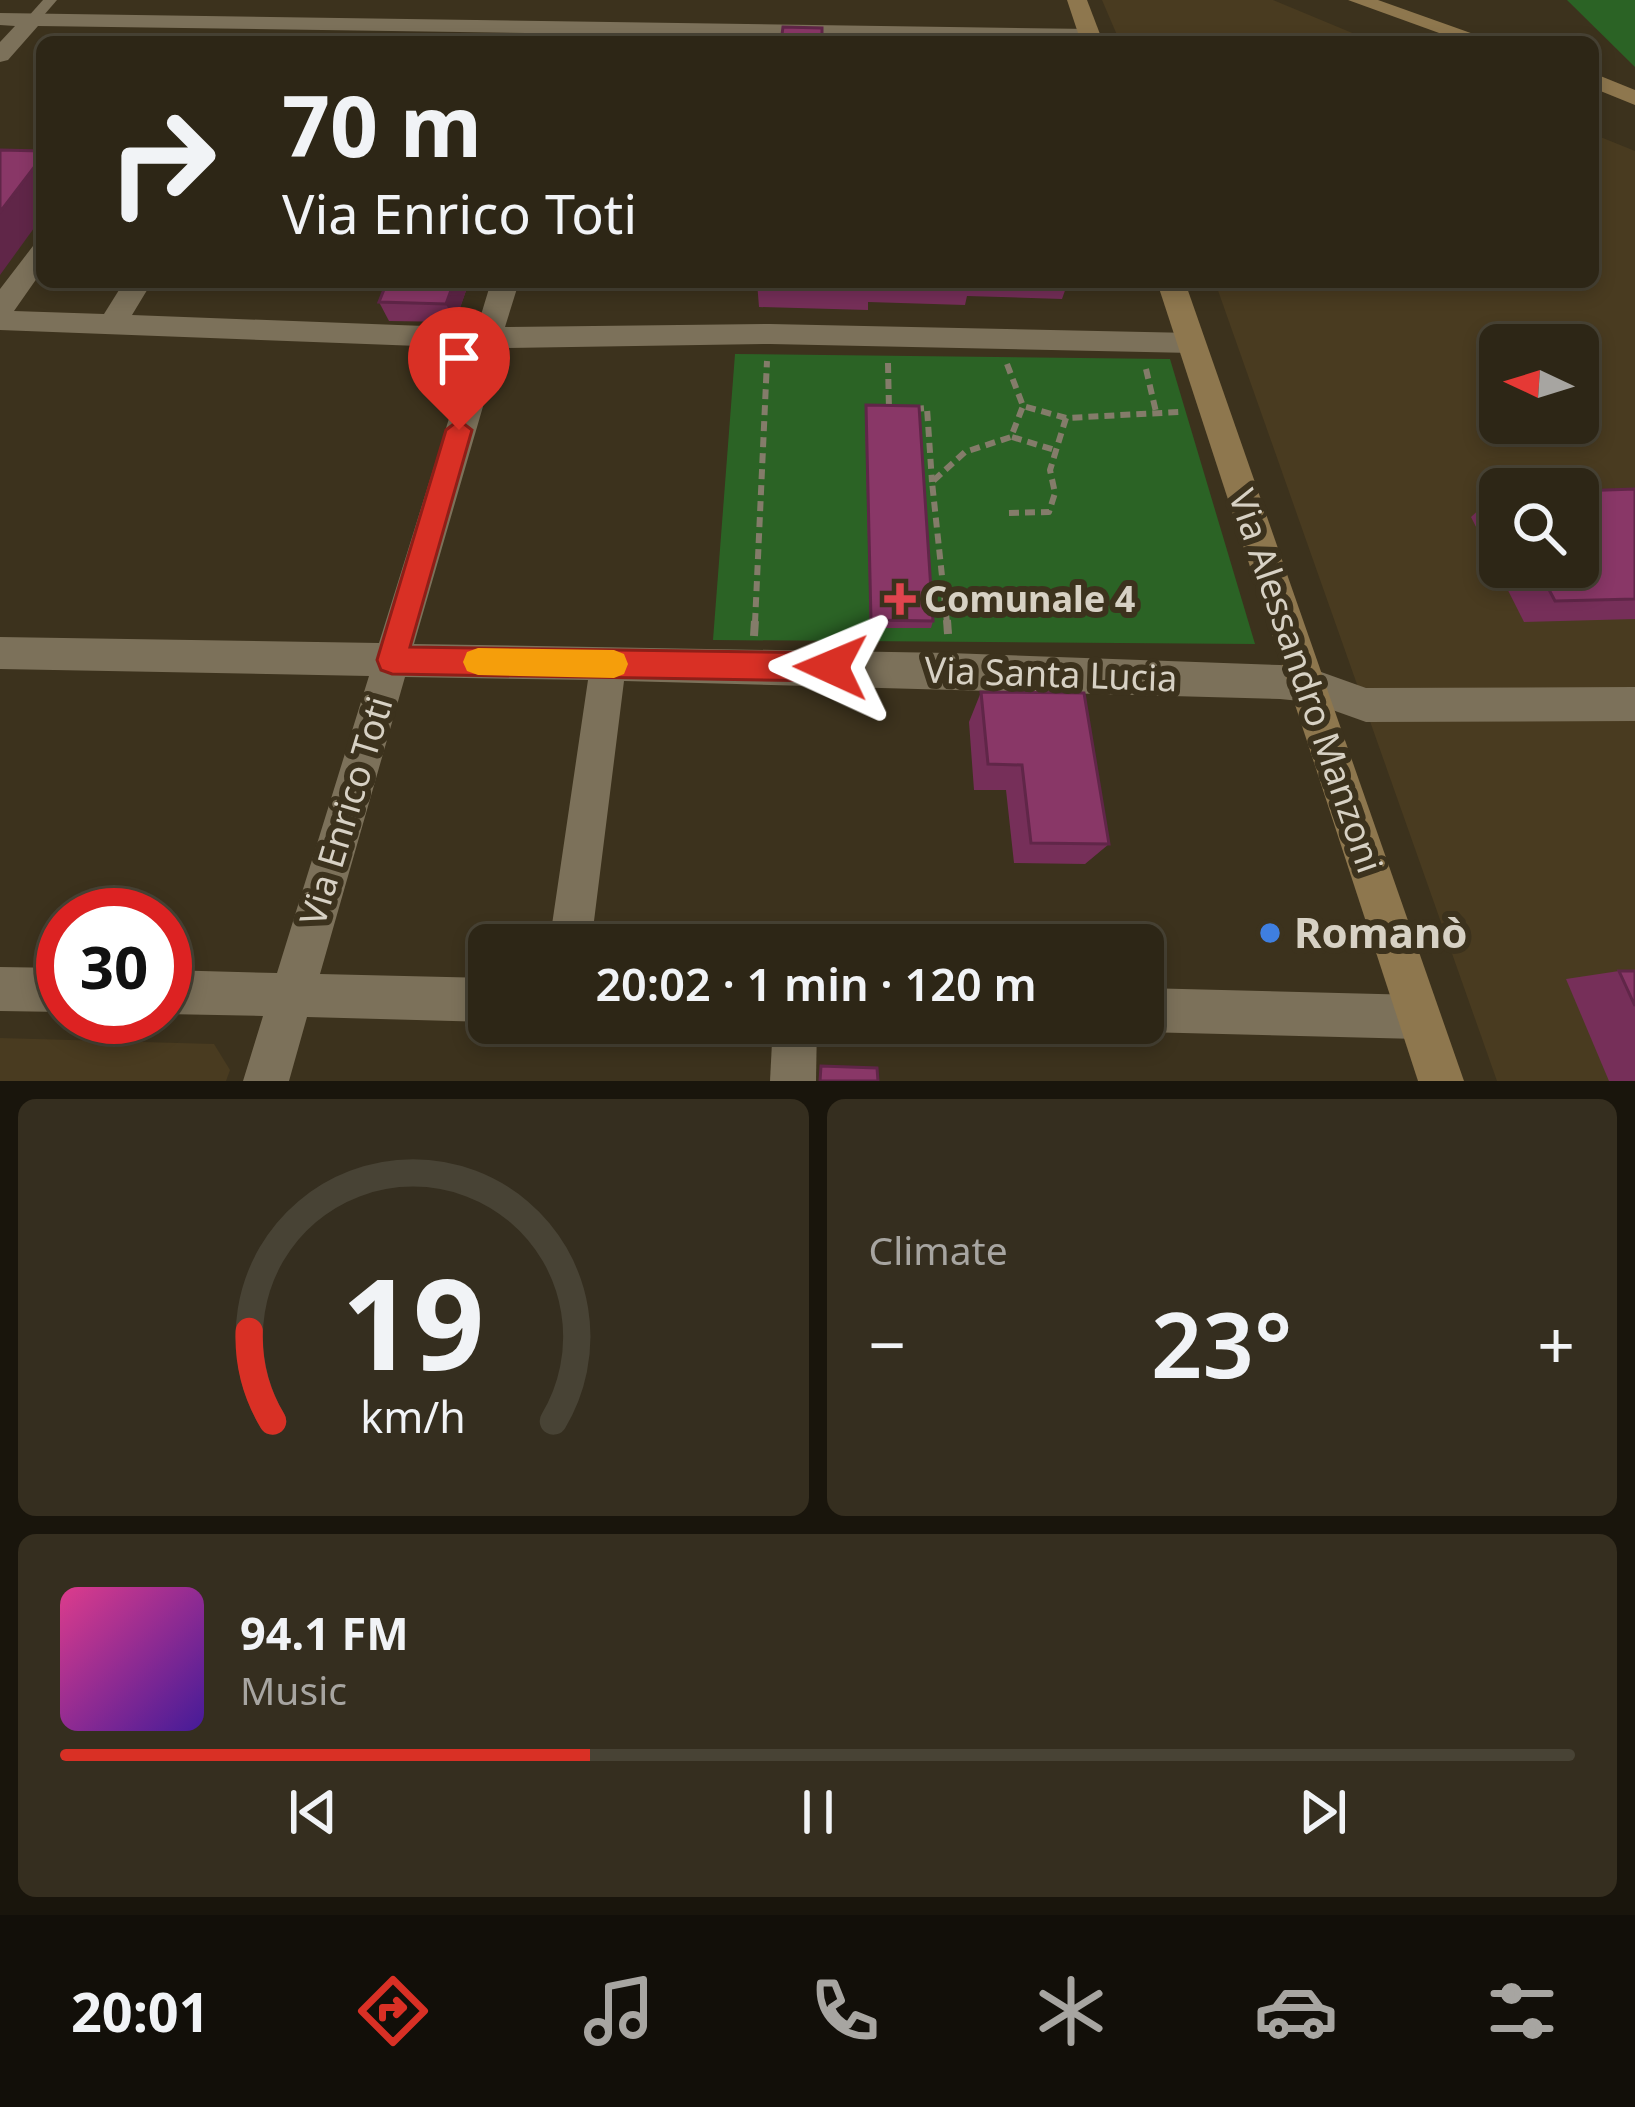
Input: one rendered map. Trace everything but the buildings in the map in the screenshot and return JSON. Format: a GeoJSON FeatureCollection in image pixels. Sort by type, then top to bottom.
{"type":"FeatureCollection","features":[{"type":"Feature","properties":{"kind":"main road"},"geometry":{"type":"LineString","coordinates":[[1077,0],[1079,36]]}},
{"type":"Feature","properties":{"kind":"main road"},"geometry":{"type":"LineString","coordinates":[[1358,0],[1467,36]]}},
{"type":"Feature","properties":{"kind":"main road"},"geometry":{"type":"LineString","coordinates":[[1418,0],[1495,36]]}},
{"type":"Feature","properties":{"kind":"main road"},"geometry":{"type":"LineString","coordinates":[[1599,83],[1635,98]]}},
{"type":"Feature","properties":{"kind":"main road","name":"Via Alessandro Manzoni"},"geometry":{"type":"LineString","coordinates":[[1173,288],[1441,1081]]}},
{"type":"Feature","properties":{"kind":"street"},"geometry":{"type":"LineString","coordinates":[[0,19],[750,36]]}},
{"type":"Feature","properties":{"kind":"street"},"geometry":{"type":"LineString","coordinates":[[0,55],[32,20]]}},
{"type":"Feature","properties":{"kind":"street"},"geometry":{"type":"LineString","coordinates":[[0,309],[36,261]]}},
{"type":"Feature","properties":{"kind":"street"},"geometry":{"type":"LineString","coordinates":[[112,323],[134,288]]}},
{"type":"Feature","properties":{"kind":"street","name":"Via Enrico Toti"},"geometry":{"type":"LineString","coordinates":[[266,1081],[503,288]]}},
{"type":"Feature","properties":{"kind":"street"},"geometry":{"type":"LineString","coordinates":[[0,320],[486,338],[770,334],[1192,343]]}},
{"type":"Feature","properties":{"kind":"street","name":"Via Santa Lucia"},"geometry":{"type":"LineString","coordinates":[[0,653],[949,670],[1310,685],[1366,705],[1635,704]]}},
{"type":"Feature","properties":{"kind":"street"},"geometry":{"type":"LineString","coordinates":[[573,924],[608,664]]}},
{"type":"Feature","properties":{"kind":"street"},"geometry":{"type":"LineString","coordinates":[[0,989],[36,990]]}},
{"type":"Feature","properties":{"kind":"street"},"geometry":{"type":"LineString","coordinates":[[192,993],[468,999]]}},
{"type":"Feature","properties":{"kind":"street"},"geometry":{"type":"LineString","coordinates":[[1164,1011],[1418,1017]]}},
{"type":"Feature","properties":{"kind":"street"},"geometry":{"type":"LineString","coordinates":[[793,1081],[794,1044]]}},
{"type":"Feature","properties":{"kind":"lane"},"geometry":{"type":"LineString","coordinates":[[32,20],[50,0]]}},
{"type":"Feature","properties":{"kind":"path"},"geometry":{"type":"LineString","coordinates":[[753,666],[770,334]]}},
{"type":"Feature","properties":{"kind":"path"},"geometry":{"type":"LineString","coordinates":[[886,336],[889,410],[927,408],[949,670]]}},
{"type":"Feature","properties":{"kind":"path"},"geometry":{"type":"LineString","coordinates":[[1001,337],[1009,377],[1023,406],[1011,437]]}},
{"type":"Feature","properties":{"kind":"path"},"geometry":{"type":"LineString","coordinates":[[1139,342],[1156,412]]}},
{"type":"Feature","properties":{"kind":"path"},"geometry":{"type":"LineString","coordinates":[[1023,406],[1066,418],[1214,411]]}},
{"type":"Feature","properties":{"kind":"path"},"geometry":{"type":"LineString","coordinates":[[1009,512],[1029,517],[1049,512],[1055,493],[1050,470],[1066,418]]}},
{"type":"Feature","properties":{"kind":"path"},"geometry":{"type":"LineString","coordinates":[[932,482],[965,452],[1011,437],[1055,450]]}},
{"type":"Feature","properties":{"kind":"shaded area"},"geometry":{"type":"Polygon","coordinates":[[[1102,0],[1273,0],[1360,36],[1117,36],[1102,0]]]}},
{"type":"Feature","properties":{"kind":"shaded area"},"geometry":{"type":"Polygon","coordinates":[[[1599,136],[1635,151],[1635,1081],[1497,1081],[1217,288],[1599,288],[1599,136]]]}},
{"type":"Feature","properties":{"kind":"shaded area"},"geometry":{"type":"Polygon","coordinates":[[[0,1038],[36,1039],[36,1044],[214,1044],[230,1070],[226,1081],[0,1081],[0,1038]]]}},
{"type":"Feature","properties":{"kind":"green space"},"geometry":{"type":"Polygon","coordinates":[[[1567,0],[1635,0],[1635,67],[1567,0]]]}},
{"type":"Feature","properties":{"kind":"green space"},"geometry":{"type":"Polygon","coordinates":[[[735,354],[1170,359],[1255,644],[713,640],[735,354]]]}},
{"type":"Feature","properties":{"kind":"slow traffic"},"geometry":{"type":"LineString","coordinates":[[478,662],[614,664]]}},
{"type":"Feature","properties":{"kind":"place","name":"Comunale 4"},"geometry":{"type":"Point","coordinates":[900,599]}},
{"type":"Feature","properties":{"kind":"place","name":"Romanò"},"geometry":{"type":"Point","coordinates":[1270,933]}},
{"type":"Feature","properties":{"kind":"route"},"geometry":{"type":"LineString","coordinates":[[459,430],[392,660],[831,667]]}}]}
